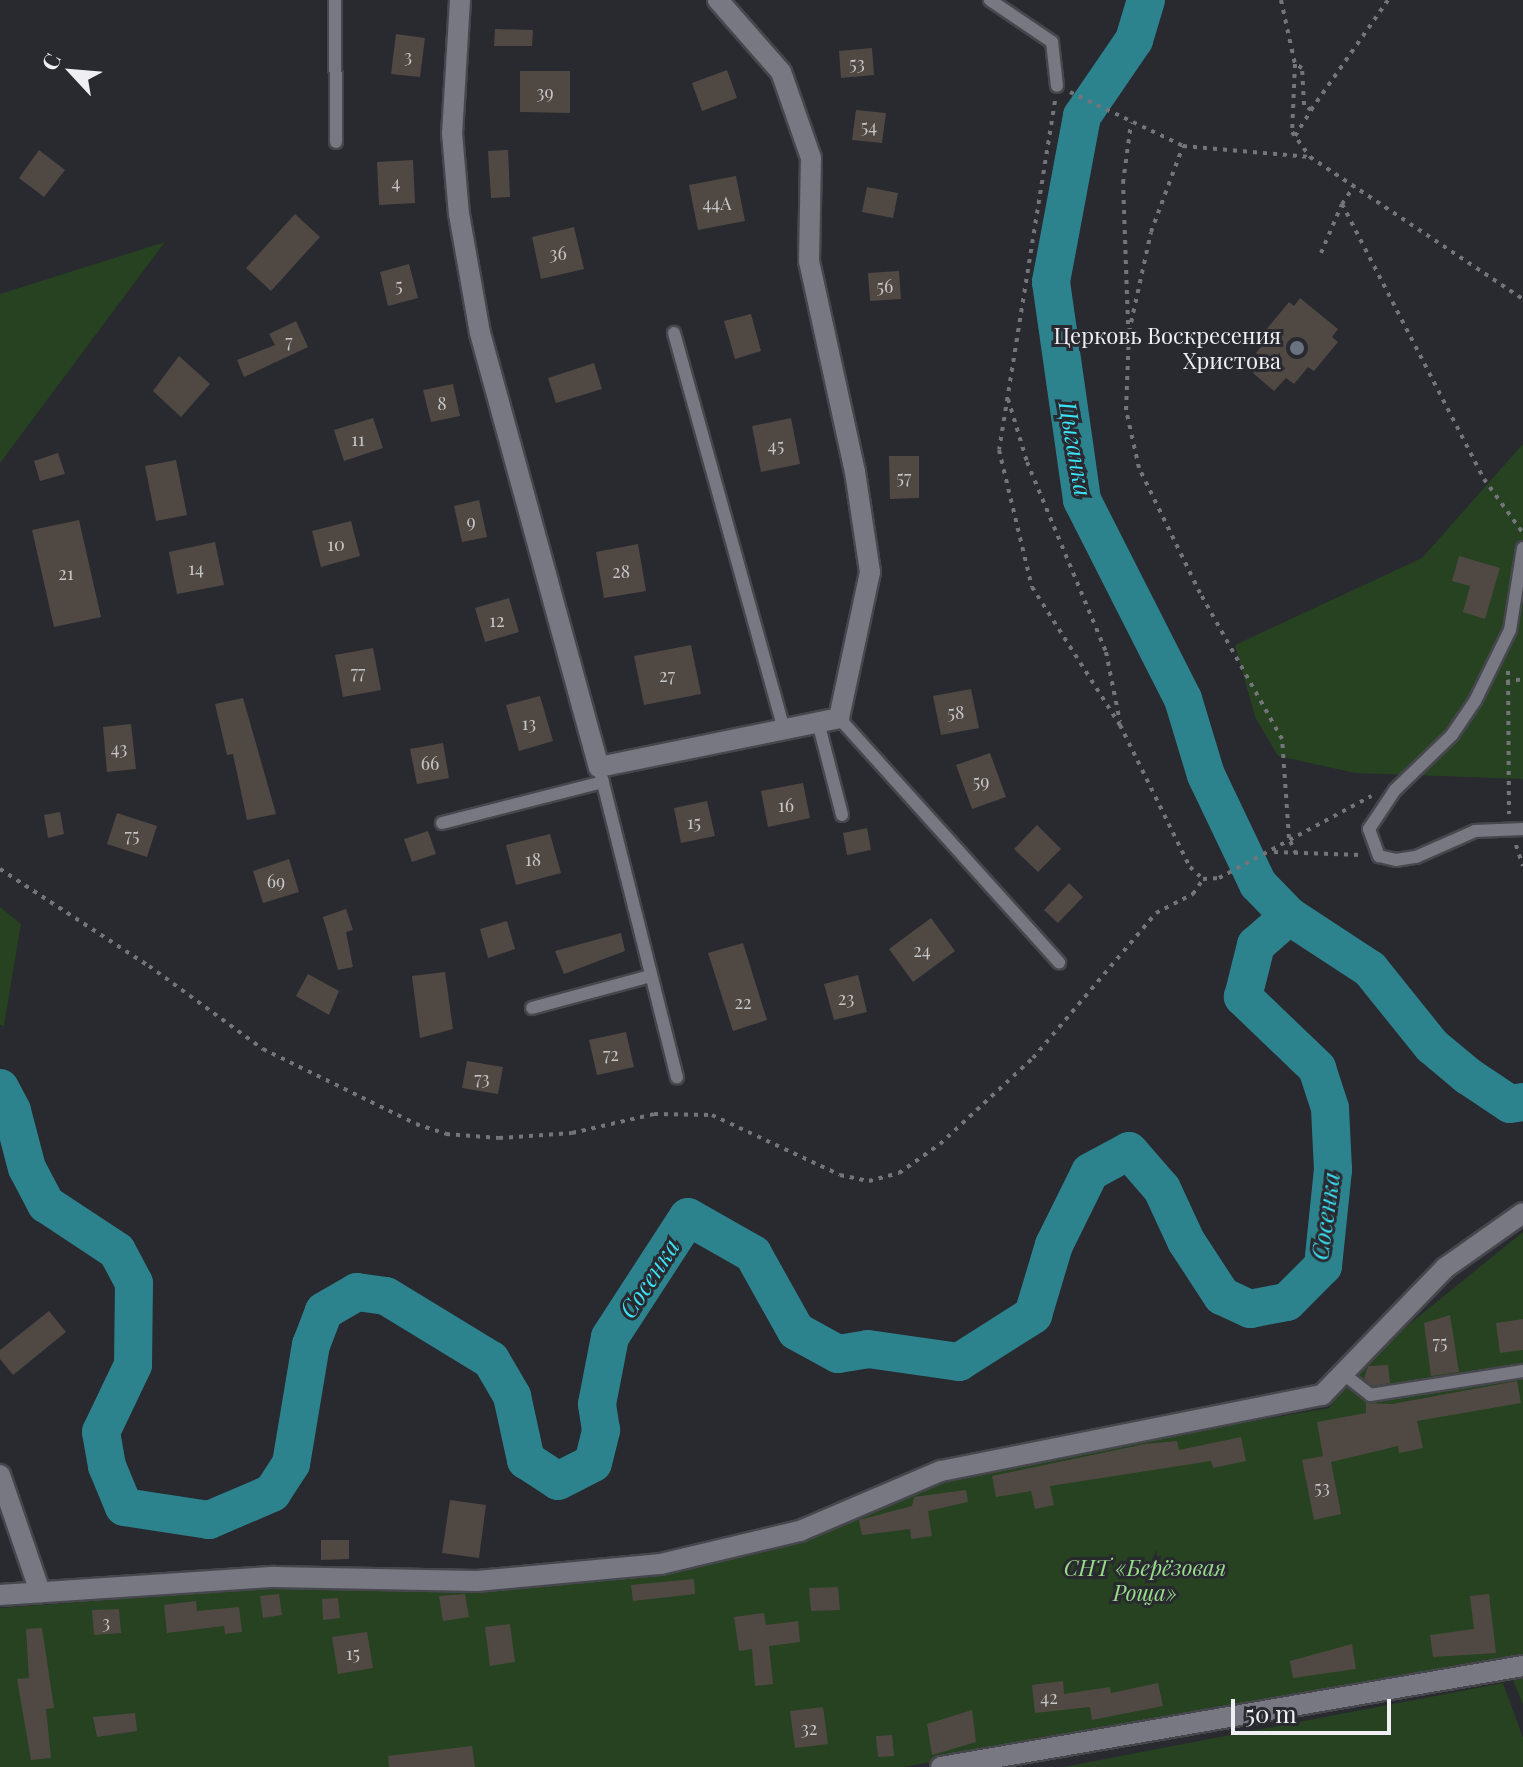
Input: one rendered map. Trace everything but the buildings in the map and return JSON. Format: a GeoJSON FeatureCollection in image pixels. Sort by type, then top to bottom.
{"type":"FeatureCollection","features":[{"type":"Feature","properties":{"kind":"street"},"geometry":{"type":"LineString","coordinates":[[460,0],[452,133],[459,214],[480,333],[601,775],[839,718],[870,572],[855,472],[809,261],[811,158],[781,72],[718,0]]}},
{"type":"Feature","properties":{"kind":"street"},"geometry":{"type":"LineString","coordinates":[[0,1595],[274,1577],[477,1581],[661,1564],[800,1531],[941,1471],[1322,1395],[1445,1268],[1523,1213]]}},
{"type":"Feature","properties":{"kind":"street"},"geometry":{"type":"LineString","coordinates":[[0,1475],[40,1592]]}},
{"type":"Feature","properties":{"kind":"street"},"geometry":{"type":"LineString","coordinates":[[941,1767],[1523,1666]]}},
{"type":"Feature","properties":{"kind":"lane"},"geometry":{"type":"LineString","coordinates":[[335,0],[336,142]]}},
{"type":"Feature","properties":{"kind":"lane"},"geometry":{"type":"LineString","coordinates":[[990,0],[1052,42],[1057,86]]}},
{"type":"Feature","properties":{"kind":"lane"},"geometry":{"type":"LineString","coordinates":[[674,333],[784,729]]}},
{"type":"Feature","properties":{"kind":"lane"},"geometry":{"type":"LineString","coordinates":[[1523,548],[1510,630],[1475,701],[1452,735],[1395,790],[1369,829],[1379,856],[1416,857],[1475,831],[1509,833],[1523,829]]}},
{"type":"Feature","properties":{"kind":"lane"},"geometry":{"type":"LineString","coordinates":[[839,718],[1059,962]]}},
{"type":"Feature","properties":{"kind":"lane"},"geometry":{"type":"LineString","coordinates":[[818,722],[842,815]]}},
{"type":"Feature","properties":{"kind":"lane"},"geometry":{"type":"LineString","coordinates":[[442,823],[601,775],[677,1077]]}},
{"type":"Feature","properties":{"kind":"lane"},"geometry":{"type":"LineString","coordinates":[[532,1008],[651,976]]}},
{"type":"Feature","properties":{"kind":"lane"},"geometry":{"type":"LineString","coordinates":[[1341,1372],[1370,1395],[1523,1371]]}},
{"type":"Feature","properties":{"kind":"path"},"geometry":{"type":"LineString","coordinates":[[1281,0],[1295,64],[1295,136],[1310,157],[1523,299]]}},
{"type":"Feature","properties":{"kind":"path"},"geometry":{"type":"LineString","coordinates":[[1295,136],[1388,0]]}},
{"type":"Feature","properties":{"kind":"path"},"geometry":{"type":"LineString","coordinates":[[1295,64],[1302,68],[1304,105],[1311,110]]}},
{"type":"Feature","properties":{"kind":"path"},"geometry":{"type":"LineString","coordinates":[[1057,86],[999,450],[1032,587],[1120,725],[1190,867],[1203,879],[1219,878],[1232,868],[1272,852],[1289,838],[1378,792],[1395,790]]}},
{"type":"Feature","properties":{"kind":"path"},"geometry":{"type":"LineString","coordinates":[[1074,94],[1183,146],[1310,157]]}},
{"type":"Feature","properties":{"kind":"path"},"geometry":{"type":"LineString","coordinates":[[1131,123],[1123,183],[1129,332],[1126,410],[1139,468],[1200,593],[1282,739],[1289,838],[1296,854]]}},
{"type":"Feature","properties":{"kind":"path"},"geometry":{"type":"LineString","coordinates":[[1129,332],[1151,232],[1183,146]]}},
{"type":"Feature","properties":{"kind":"path"},"geometry":{"type":"LineString","coordinates":[[1321,253],[1342,204],[1354,186]]}},
{"type":"Feature","properties":{"kind":"path"},"geometry":{"type":"LineString","coordinates":[[1342,204],[1484,479],[1523,533]]}},
{"type":"Feature","properties":{"kind":"path"},"geometry":{"type":"LineString","coordinates":[[1007,395],[1027,462],[1106,652],[1120,725]]}},
{"type":"Feature","properties":{"kind":"path"},"geometry":{"type":"LineString","coordinates":[[1508,680],[1509,833],[1523,866]]}},
{"type":"Feature","properties":{"kind":"path"},"geometry":{"type":"LineString","coordinates":[[1272,852],[1379,856]]}},
{"type":"Feature","properties":{"kind":"path"},"geometry":{"type":"LineString","coordinates":[[0,869],[149,966],[263,1049],[416,1124],[446,1134],[499,1138],[572,1133],[654,1114],[712,1115],[840,1175],[869,1181],[899,1173],[940,1144],[1033,1058],[1156,913],[1193,894],[1203,879]]}},
{"type":"Feature","properties":{"kind":"green space"},"geometry":{"type":"Polygon","coordinates":[[[165,242],[0,463],[0,294],[165,242]]]}},
{"type":"Feature","properties":{"kind":"green space"},"geometry":{"type":"Polygon","coordinates":[[[1523,444],[1523,779],[1355,773],[1278,756],[1255,717],[1235,645],[1422,558],[1523,444]]]}},
{"type":"Feature","properties":{"kind":"green space"},"geometry":{"type":"Polygon","coordinates":[[[0,907],[21,924],[4,1026],[0,1025],[0,907]]]}},
{"type":"Feature","properties":{"kind":"green space","name":"СНТ «Берёзовая Роща»"},"geometry":{"type":"Polygon","coordinates":[[[1523,1232],[1523,1705],[1504,1657],[903,1767],[0,1767],[0,1608],[730,1554],[945,1475],[1329,1408],[1355,1368],[1523,1232]]]}},
{"type":"Feature","properties":{"kind":"green space"},"geometry":{"type":"Polygon","coordinates":[[[1503,1683],[1523,1738],[1523,1767],[1063,1767],[1503,1683]]]}},
{"type":"Feature","properties":{"kind":"waterway","name":"Цыганка"},"geometry":{"type":"LineString","coordinates":[[1146,0],[1134,40],[1082,116],[1051,282],[1082,500],[1183,699],[1206,775],[1258,884],[1289,916]]}},
{"type":"Feature","properties":{"kind":"waterway","name":"Сосенка"},"geometry":{"type":"LineString","coordinates":[[0,1088],[12,1111],[27,1168],[46,1204],[117,1251],[134,1283],[133,1365],[101,1432],[107,1466],[124,1507],[209,1520],[272,1493],[291,1464],[311,1345],[324,1311],[357,1292],[386,1296],[491,1360],[512,1396],[526,1460],[558,1481],[593,1463],[601,1430],[597,1404],[610,1337],[688,1217],[753,1254],[796,1331],[838,1354],[868,1349],[959,1362],[1033,1315],[1054,1245],[1090,1172],[1129,1151],[1162,1189],[1186,1241],[1222,1296],[1250,1309],[1287,1302],[1323,1266],[1333,1170],[1330,1108],[1317,1068],[1243,997],[1256,945],[1289,916],[1370,969],[1432,1046],[1468,1076],[1510,1104],[1523,1102]]}},
{"type":"Feature","properties":{"kind":"place","name":"Церковь Воскресения Христова"},"geometry":{"type":"Point","coordinates":[1297,348]}}]}
